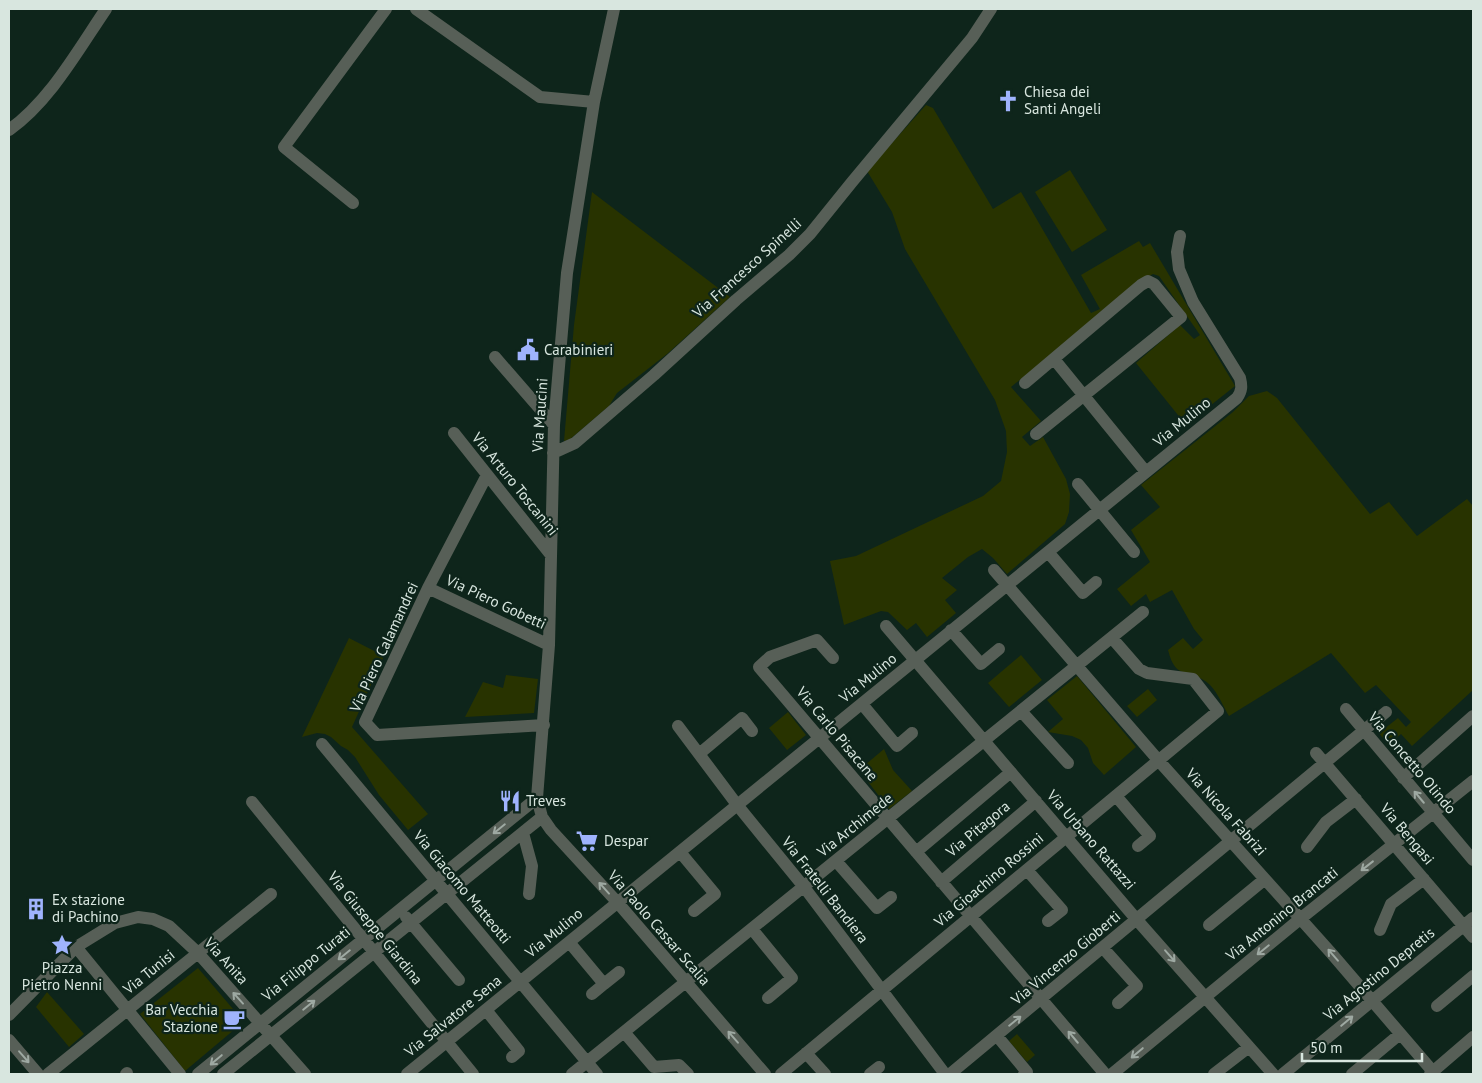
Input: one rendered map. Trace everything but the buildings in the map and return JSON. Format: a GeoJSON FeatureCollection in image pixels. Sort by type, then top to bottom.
{"type":"FeatureCollection","features":[{"type":"Feature","properties":{"kind":"street"},"geometry":{"type":"LineString","coordinates":[[9,130],[31,112],[51,89],[106,9]]}},
{"type":"Feature","properties":{"kind":"street"},"geometry":{"type":"LineString","coordinates":[[353,203],[284,147],[386,9]]}},
{"type":"Feature","properties":{"kind":"street"},"geometry":{"type":"LineString","coordinates":[[416,9],[540,97],[594,102]]}},
{"type":"Feature","properties":{"kind":"street","name":"Via Maucini"},"geometry":{"type":"LineString","coordinates":[[537,798],[549,645],[554,425],[567,273],[594,102],[614,9]]}},
{"type":"Feature","properties":{"kind":"street","name":"Via Francesco Spinelli"},"geometry":{"type":"LineString","coordinates":[[553,453],[575,443],[789,255],[810,234],[972,38],[991,9]]}},
{"type":"Feature","properties":{"kind":"street","name":"Via Mulino"},"geometry":{"type":"LineString","coordinates":[[520,982],[1237,398],[1242,386],[1240,378],[1193,302],[1179,269],[1177,252],[1180,236]]}},
{"type":"Feature","properties":{"kind":"street"},"geometry":{"type":"LineString","coordinates":[[1025,383],[1148,281],[1154,284],[1181,317],[1036,434]]}},
{"type":"Feature","properties":{"kind":"street"},"geometry":{"type":"LineString","coordinates":[[495,357],[554,425]]}},
{"type":"Feature","properties":{"kind":"street"},"geometry":{"type":"LineString","coordinates":[[1054,358],[1146,472]]}},
{"type":"Feature","properties":{"kind":"street","name":"Via Arturo Toscanini"},"geometry":{"type":"LineString","coordinates":[[454,433],[551,555]]}},
{"type":"Feature","properties":{"kind":"street","name":"Via Piero Calamandrei"},"geometry":{"type":"LineString","coordinates":[[487,474],[428,588],[364,722],[377,735],[544,725]]}},
{"type":"Feature","properties":{"kind":"street"},"geometry":{"type":"LineString","coordinates":[[1078,484],[1134,552]]}},
{"type":"Feature","properties":{"kind":"street"},"geometry":{"type":"LineString","coordinates":[[1048,552],[1083,593],[1096,582]]}},
{"type":"Feature","properties":{"kind":"street","name":"Via Nicola Fabrizi"},"geometry":{"type":"LineString","coordinates":[[994,570],[1159,761],[1372,1000],[1433,1073]]}},
{"type":"Feature","properties":{"kind":"street","name":"Via Piero Gobetti"},"geometry":{"type":"LineString","coordinates":[[428,588],[549,645]]}},
{"type":"Feature","properties":{"kind":"street","name":"Via Archimede"},"geometry":{"type":"LineString","coordinates":[[572,1074],[1143,612]]}},
{"type":"Feature","properties":{"kind":"street","name":"Via Urbano Rattazzi"},"geometry":{"type":"LineString","coordinates":[[886,626],[1137,920],[1273,1074]]}},
{"type":"Feature","properties":{"kind":"street"},"geometry":{"type":"LineString","coordinates":[[951,630],[981,664],[999,649]]}},
{"type":"Feature","properties":{"kind":"street","name":"Via Gioachino Rossini"},"geometry":{"type":"LineString","coordinates":[[781,1074],[1218,711],[1193,679],[1147,673],[1139,669],[1112,638]]}},
{"type":"Feature","properties":{"kind":"street","name":"Via Carlo Pisacane"},"geometry":{"type":"LineString","coordinates":[[833,658],[817,640],[770,657],[759,667],[1105,1074]]}},
{"type":"Feature","properties":{"kind":"street"},"geometry":{"type":"LineString","coordinates":[[862,704],[896,746],[912,733]]}},
{"type":"Feature","properties":{"kind":"street","name":"Via Concetto Olindo"},"geometry":{"type":"LineString","coordinates":[[1346,709],[1433,813],[1469,846],[1473,860]]}},
{"type":"Feature","properties":{"kind":"street"},"geometry":{"type":"LineString","coordinates":[[1021,712],[1068,763]]}},
{"type":"Feature","properties":{"kind":"street","name":"Via Vincenzo Gioberti"},"geometry":{"type":"LineString","coordinates":[[950,1074],[1386,712]]}},
{"type":"Feature","properties":{"kind":"street"},"geometry":{"type":"LineString","coordinates":[[1403,778],[1473,716]]}},
{"type":"Feature","properties":{"kind":"street"},"geometry":{"type":"LineString","coordinates":[[699,754],[742,718],[752,730]]}},
{"type":"Feature","properties":{"kind":"street","name":"Via Fratelli Bandiera"},"geometry":{"type":"LineString","coordinates":[[678,726],[738,806],[804,887],[945,1074]]}},
{"type":"Feature","properties":{"kind":"street","name":"Via Giacomo Matteotti"},"geometry":{"type":"LineString","coordinates":[[322,744],[597,1074]]}},
{"type":"Feature","properties":{"kind":"street","name":"Via Bengasi"},"geometry":{"type":"LineString","coordinates":[[1316,753],[1424,879],[1468,922],[1473,937]]}},
{"type":"Feature","properties":{"kind":"street"},"geometry":{"type":"LineString","coordinates":[[916,852],[1012,772]]}},
{"type":"Feature","properties":{"kind":"street","name":"Via Antonino Brancati"},"geometry":{"type":"LineString","coordinates":[[1112,1074],[1300,919],[1473,781]]}},
{"type":"Feature","properties":{"kind":"street"},"geometry":{"type":"LineString","coordinates":[[1116,796],[1150,836],[1138,846]]}},
{"type":"Feature","properties":{"kind":"street","name":"Via Paolo Cassar Scalia"},"geometry":{"type":"LineString","coordinates":[[537,798],[542,818],[765,1074]]}},
{"type":"Feature","properties":{"kind":"street","name":"Via Filippo Turati"},"geometry":{"type":"LineString","coordinates":[[198,1074],[537,798]]}},
{"type":"Feature","properties":{"kind":"street"},"geometry":{"type":"LineString","coordinates":[[1307,847],[1326,822],[1356,799]]}},
{"type":"Feature","properties":{"kind":"street","name":"Via Pitagora"},"geometry":{"type":"LineString","coordinates":[[941,882],[1036,801]]}},
{"type":"Feature","properties":{"kind":"street","name":"Via Giuseppe Giardina"},"geometry":{"type":"LineString","coordinates":[[252,802],[473,1074]]}},
{"type":"Feature","properties":{"kind":"street"},"geometry":{"type":"LineString","coordinates":[[223,1074],[542,818]]}},
{"type":"Feature","properties":{"kind":"street"},"geometry":{"type":"LineString","coordinates":[[523,833],[532,866],[529,894]]}},
{"type":"Feature","properties":{"kind":"street"},"geometry":{"type":"LineString","coordinates":[[680,852],[715,894],[694,911]]}},
{"type":"Feature","properties":{"kind":"street"},"geometry":{"type":"LineString","coordinates":[[836,860],[877,908],[891,897]]}},
{"type":"Feature","properties":{"kind":"street"},"geometry":{"type":"LineString","coordinates":[[1027,870],[1062,910],[1048,921]]}},
{"type":"Feature","properties":{"kind":"street"},"geometry":{"type":"LineString","coordinates":[[1209,925],[1264,879]]}},
{"type":"Feature","properties":{"kind":"street"},"geometry":{"type":"LineString","coordinates":[[1380,930],[1391,904],[1424,879]]}},
{"type":"Feature","properties":{"kind":"street","name":"Via Tunisi"},"geometry":{"type":"LineString","coordinates":[[48,1074],[271,894]]}},
{"type":"Feature","properties":{"kind":"street"},"geometry":{"type":"LineString","coordinates":[[399,910],[460,980]]}},
{"type":"Feature","properties":{"kind":"street","name":"Via Anita"},"geometry":{"type":"LineString","coordinates":[[76,947],[116,923],[128,919],[138,917],[152,918],[168,926],[198,953],[305,1074]]}},
{"type":"Feature","properties":{"kind":"street","name":"Via Agostino Depretis"},"geometry":{"type":"LineString","coordinates":[[1283,1074],[1468,922]]}},
{"type":"Feature","properties":{"kind":"street"},"geometry":{"type":"LineString","coordinates":[[752,929],[792,978],[768,998]]}},
{"type":"Feature","properties":{"kind":"street"},"geometry":{"type":"LineString","coordinates":[[569,942],[604,984]]}},
{"type":"Feature","properties":{"kind":"street"},"geometry":{"type":"LineString","coordinates":[[9,1015],[76,947],[180,1074]]}},
{"type":"Feature","properties":{"kind":"street"},"geometry":{"type":"LineString","coordinates":[[1103,948],[1137,986],[1118,1002]]}},
{"type":"Feature","properties":{"kind":"street"},"geometry":{"type":"LineString","coordinates":[[592,994],[618,972]]}},
{"type":"Feature","properties":{"kind":"street"},"geometry":{"type":"LineString","coordinates":[[1438,1006],[1473,976]]}},
{"type":"Feature","properties":{"kind":"street","name":"Via Salvatore Sena"},"geometry":{"type":"LineString","coordinates":[[407,1074],[520,982]]}},
{"type":"Feature","properties":{"kind":"street"},"geometry":{"type":"LineString","coordinates":[[486,1010],[519,1051],[512,1057]]}},
{"type":"Feature","properties":{"kind":"street"},"geometry":{"type":"LineString","coordinates":[[624,1032],[654,1067],[679,1065],[688,1074]]}},
{"type":"Feature","properties":{"kind":"street"},"geometry":{"type":"LineString","coordinates":[[1352,1074],[1400,1034]]}},
{"type":"Feature","properties":{"kind":"street"},"geometry":{"type":"LineString","coordinates":[[997,1036],[1027,1072],[1024,1074]]}},
{"type":"Feature","properties":{"kind":"street"},"geometry":{"type":"LineString","coordinates":[[1433,1073],[1473,1037]]}},
{"type":"Feature","properties":{"kind":"street"},"geometry":{"type":"LineString","coordinates":[[9,1040],[38,1074]]}},
{"type":"Feature","properties":{"kind":"street"},"geometry":{"type":"LineString","coordinates":[[1214,1074],[1249,1047]]}},
{"type":"Feature","properties":{"kind":"street"},"geometry":{"type":"LineString","coordinates":[[806,1053],[825,1074]]}},
{"type":"Feature","properties":{"kind":"green space"},"geometry":{"type":"Polygon","coordinates":[[[926,105],[933,108],[993,209],[1021,192],[1091,313],[1100,309],[1081,275],[1139,241],[1143,247],[1150,243],[1235,386],[1186,425],[1136,363],[1180,325],[1194,339],[1200,335],[1159,276],[1153,274],[1144,279],[1011,387],[1041,421],[1022,437],[1030,446],[1043,437],[1066,479],[1070,494],[1069,512],[1065,524],[1007,574],[982,549],[968,557],[942,578],[957,590],[945,600],[956,613],[927,637],[916,623],[907,630],[888,612],[881,611],[844,625],[830,561],[856,556],[983,496],[1001,481],[1007,452],[1006,431],[995,400],[905,249],[892,212],[867,171],[926,105]]]}},
{"type":"Feature","properties":{"kind":"green space"},"geometry":{"type":"Polygon","coordinates":[[[1070,170],[1107,230],[1072,252],[1035,192],[1070,170]]]}},
{"type":"Feature","properties":{"kind":"green space"},"geometry":{"type":"Polygon","coordinates":[[[592,192],[730,297],[667,354],[617,393],[609,406],[569,440],[564,441],[574,325],[592,192]]]}},
{"type":"Feature","properties":{"kind":"green space"},"geometry":{"type":"Polygon","coordinates":[[[1267,391],[1277,398],[1370,514],[1389,502],[1417,536],[1467,499],[1473,506],[1473,690],[1412,746],[1401,734],[1388,745],[1379,733],[1398,718],[1406,727],[1411,722],[1376,685],[1365,693],[1331,653],[1229,716],[1210,685],[1203,679],[1180,671],[1171,660],[1168,650],[1183,638],[1193,649],[1203,640],[1194,629],[1172,590],[1150,602],[1146,594],[1131,606],[1117,589],[1150,562],[1131,530],[1160,507],[1141,485],[1233,412],[1249,396],[1267,391]]]}},
{"type":"Feature","properties":{"kind":"green space"},"geometry":{"type":"Polygon","coordinates":[[[349,638],[384,656],[352,727],[428,814],[408,830],[379,795],[355,757],[348,750],[325,734],[317,733],[302,737],[349,638]]]}},
{"type":"Feature","properties":{"kind":"green space"},"geometry":{"type":"Polygon","coordinates":[[[1021,655],[1042,680],[1009,707],[988,683],[1021,655]]]}},
{"type":"Feature","properties":{"kind":"green space"},"geometry":{"type":"Polygon","coordinates":[[[506,675],[538,679],[534,713],[465,717],[483,682],[503,688],[506,675]]]}},
{"type":"Feature","properties":{"kind":"green space"},"geometry":{"type":"Polygon","coordinates":[[[1077,676],[1136,747],[1104,775],[1093,763],[1088,748],[1081,740],[1072,736],[1048,732],[1063,719],[1047,700],[1077,676]]]}},
{"type":"Feature","properties":{"kind":"green space"},"geometry":{"type":"Polygon","coordinates":[[[1148,689],[1157,700],[1137,717],[1127,706],[1148,689]]]}},
{"type":"Feature","properties":{"kind":"green space"},"geometry":{"type":"Polygon","coordinates":[[[788,712],[806,735],[787,750],[769,728],[788,712]]]}},
{"type":"Feature","properties":{"kind":"green space"},"geometry":{"type":"Polygon","coordinates":[[[884,749],[893,770],[912,791],[889,809],[859,770],[884,749]]]}},
{"type":"Feature","properties":{"kind":"green space"},"geometry":{"type":"Polygon","coordinates":[[[198,968],[233,1009],[225,1016],[235,1029],[185,1071],[140,1014],[198,968]]]}},
{"type":"Feature","properties":{"kind":"green space"},"geometry":{"type":"Polygon","coordinates":[[[47,992],[84,1034],[69,1047],[36,1007],[47,992]]]}},
{"type":"Feature","properties":{"kind":"green space"},"geometry":{"type":"Polygon","coordinates":[[[1017,1034],[1035,1055],[1027,1062],[1009,1041],[1017,1034]]]}},
{"type":"Feature","properties":{"kind":"place","name":"Chiesa dei Santi Angeli"},"geometry":{"type":"Point","coordinates":[1008,101]}},
{"type":"Feature","properties":{"kind":"place","name":"Carabinieri"},"geometry":{"type":"Point","coordinates":[528,350]}},
{"type":"Feature","properties":{"kind":"place","name":"Treves"},"geometry":{"type":"Point","coordinates":[510,801]}},
{"type":"Feature","properties":{"kind":"place","name":"Despar"},"geometry":{"type":"Point","coordinates":[587,841]}},
{"type":"Feature","properties":{"kind":"place","name":"Ex stazione di Pachino"},"geometry":{"type":"Point","coordinates":[36,909]}},
{"type":"Feature","properties":{"kind":"place","name":"Piazza Pietro Nenni"},"geometry":{"type":"Point","coordinates":[62,945]}},
{"type":"Feature","properties":{"kind":"place","name":"Bar Vecchia Stazione"},"geometry":{"type":"Point","coordinates":[234,1019]}}]}
